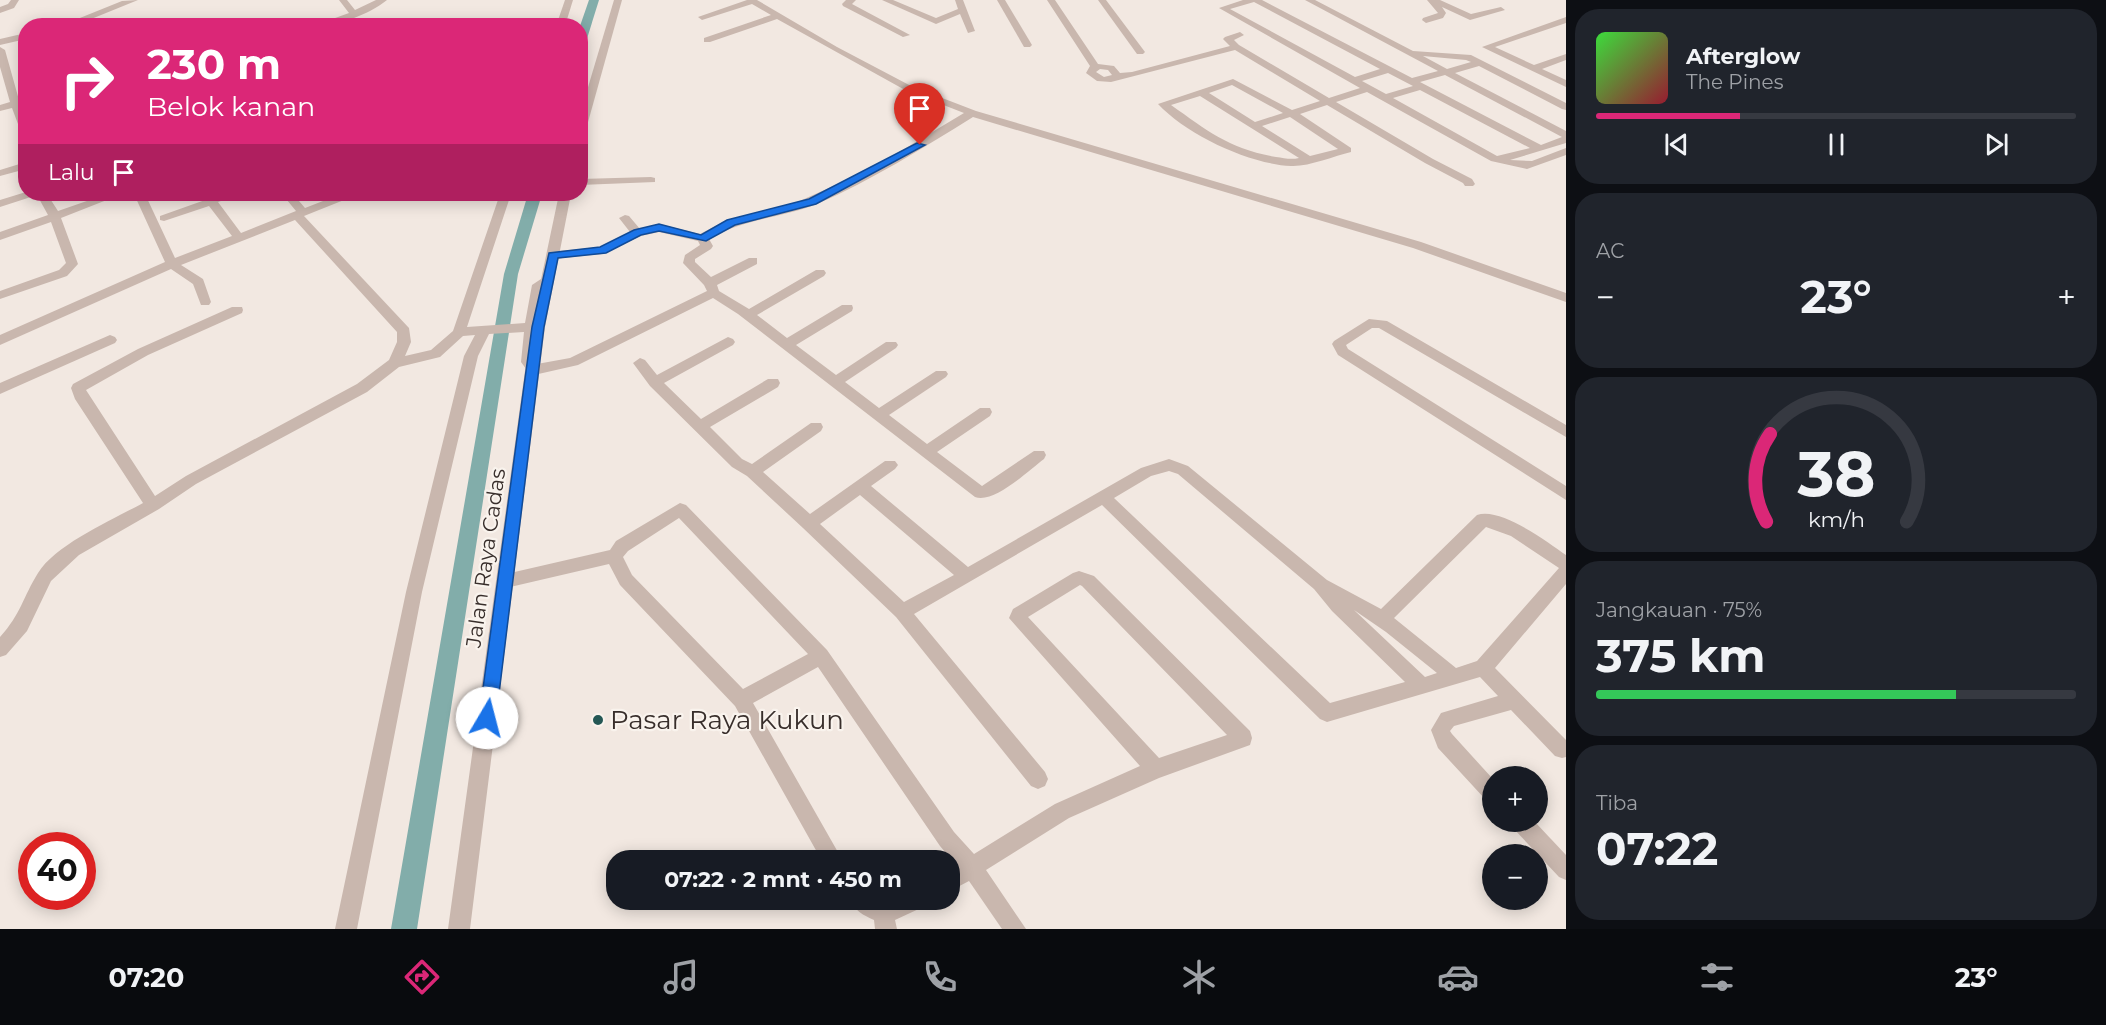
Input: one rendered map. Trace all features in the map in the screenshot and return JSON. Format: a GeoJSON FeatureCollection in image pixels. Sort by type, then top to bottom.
{"type":"FeatureCollection","features":[{"type":"Feature","properties":{"kind":"street"},"geometry":{"type":"LineString","coordinates":[[0,10],[11,6],[15,0]]}},
{"type":"Feature","properties":{"kind":"street"},"geometry":{"type":"LineString","coordinates":[[86,18],[104,4],[134,0]]}},
{"type":"Feature","properties":{"kind":"street"},"geometry":{"type":"LineString","coordinates":[[343,0],[354,14]]}},
{"type":"Feature","properties":{"kind":"street"},"geometry":{"type":"LineString","coordinates":[[342,18],[383,0]]}},
{"type":"Feature","properties":{"kind":"street"},"geometry":{"type":"LineString","coordinates":[[563,18],[569,0]]}},
{"type":"Feature","properties":{"kind":"street"},"geometry":{"type":"LineString","coordinates":[[588,105],[618,0]]}},
{"type":"Feature","properties":{"kind":"street"},"geometry":{"type":"LineString","coordinates":[[852,0],[846,4],[906,34]]}},
{"type":"Feature","properties":{"kind":"street"},"geometry":{"type":"LineString","coordinates":[[886,0],[933,20],[961,11]]}},
{"type":"Feature","properties":{"kind":"street"},"geometry":{"type":"LineString","coordinates":[[904,0],[944,18]]}},
{"type":"Feature","properties":{"kind":"street"},"geometry":{"type":"LineString","coordinates":[[959,0],[970,31]]}},
{"type":"Feature","properties":{"kind":"street"},"geometry":{"type":"LineString","coordinates":[[1001,0],[1027,45]]}},
{"type":"Feature","properties":{"kind":"street"},"geometry":{"type":"LineString","coordinates":[[1051,0],[1095,67],[1111,68],[1117,76],[1132,75],[1236,47]]}},
{"type":"Feature","properties":{"kind":"street"},"geometry":{"type":"LineString","coordinates":[[1102,0],[1140,52]]}},
{"type":"Feature","properties":{"kind":"street"},"geometry":{"type":"LineString","coordinates":[[1540,150],[1254,0],[1226,4],[1223,9],[1366,89],[1512,165],[1527,166],[1566,151]]}},
{"type":"Feature","properties":{"kind":"street"},"geometry":{"type":"LineString","coordinates":[[1308,0],[1566,137]]}},
{"type":"Feature","properties":{"kind":"street"},"geometry":{"type":"LineString","coordinates":[[1432,0],[1470,17],[1502,10]]}},
{"type":"Feature","properties":{"kind":"street"},"geometry":{"type":"LineString","coordinates":[[1426,20],[1440,16],[1442,13],[1432,0]]}},
{"type":"Feature","properties":{"kind":"street"},"geometry":{"type":"LineString","coordinates":[[702,17],[752,1],[909,88],[972,113],[1417,245],[1566,298]]}},
{"type":"Feature","properties":{"kind":"street"},"geometry":{"type":"LineString","coordinates":[[707,40],[777,16]]}},
{"type":"Feature","properties":{"kind":"street"},"geometry":{"type":"LineString","coordinates":[[1566,20],[1486,47],[1566,84]]}},
{"type":"Feature","properties":{"kind":"street"},"geometry":{"type":"LineString","coordinates":[[1240,35],[1228,39],[1236,47],[1331,101],[1429,161]]}},
{"type":"Feature","properties":{"kind":"street"},"geometry":{"type":"LineString","coordinates":[[0,42],[18,38]]}},
{"type":"Feature","properties":{"kind":"street"},"geometry":{"type":"LineString","coordinates":[[0,50],[18,98]]}},
{"type":"Feature","properties":{"kind":"street"},"geometry":{"type":"LineString","coordinates":[[1409,53],[1468,57],[1566,107]]}},
{"type":"Feature","properties":{"kind":"street"},"geometry":{"type":"LineString","coordinates":[[1533,69],[1566,57]]}},
{"type":"Feature","properties":{"kind":"street"},"geometry":{"type":"LineString","coordinates":[[1409,82],[1480,63]]}},
{"type":"Feature","properties":{"kind":"street"},"geometry":{"type":"LineString","coordinates":[[1352,81],[1387,70]]}},
{"type":"Feature","properties":{"kind":"street"},"geometry":{"type":"LineString","coordinates":[[1238,82],[1297,117],[1347,148],[1288,163],[1258,157],[1220,144],[1163,104],[1238,82]]}},
{"type":"Feature","properties":{"kind":"street"},"geometry":{"type":"LineString","coordinates":[[1255,125],[1420,87]]}},
{"type":"Feature","properties":{"kind":"street"},"geometry":{"type":"LineString","coordinates":[[1297,117],[1331,101],[1366,89]]}},
{"type":"Feature","properties":{"kind":"street"},"geometry":{"type":"LineString","coordinates":[[1201,92],[1308,159]]}},
{"type":"Feature","properties":{"kind":"street"},"geometry":{"type":"LineString","coordinates":[[0,108],[18,104]]}},
{"type":"Feature","properties":{"kind":"street"},"geometry":{"type":"LineString","coordinates":[[553,255],[602,250],[637,233],[663,228],[702,238],[731,223],[812,202],[910,151],[972,113]]}},
{"type":"Feature","properties":{"kind":"street"},"geometry":{"type":"LineString","coordinates":[[1500,160],[1518,153],[1540,150],[1566,137]]}},
{"type":"Feature","properties":{"kind":"street"},"geometry":{"type":"LineString","coordinates":[[0,173],[18,167]]}},
{"type":"Feature","properties":{"kind":"street"},"geometry":{"type":"LineString","coordinates":[[588,182],[651,180]]}},
{"type":"Feature","properties":{"kind":"street"},"geometry":{"type":"LineString","coordinates":[[0,204],[18,198]]}},
{"type":"Feature","properties":{"kind":"street"},"geometry":{"type":"LineString","coordinates":[[0,295],[51,278],[69,269],[72,264],[46,201]]}},
{"type":"Feature","properties":{"kind":"street"},"geometry":{"type":"LineString","coordinates":[[55,219],[99,201]]}},
{"type":"Feature","properties":{"kind":"street"},"geometry":{"type":"LineString","coordinates":[[0,236],[115,201]]}},
{"type":"Feature","properties":{"kind":"street"},"geometry":{"type":"LineString","coordinates":[[142,201],[172,264],[199,282],[205,302]]}},
{"type":"Feature","properties":{"kind":"street"},"geometry":{"type":"LineString","coordinates":[[164,219],[211,201],[239,238]]}},
{"type":"Feature","properties":{"kind":"street"},"geometry":{"type":"LineString","coordinates":[[291,201],[404,331],[404,342],[395,363]]}},
{"type":"Feature","properties":{"kind":"street"},"geometry":{"type":"LineString","coordinates":[[0,340],[172,264],[332,201]]}},
{"type":"Feature","properties":{"kind":"street"},"geometry":{"type":"LineString","coordinates":[[0,649],[21,626],[45,576],[73,550],[153,506],[191,480],[362,388],[395,363],[435,354],[452,341],[459,332],[504,201]]}},
{"type":"Feature","properties":{"kind":"street","name":"Jalan Raya Cadas"},"geometry":{"type":"LineString","coordinates":[[459,929],[538,327],[565,201]]}},
{"type":"Feature","properties":{"kind":"street"},"geometry":{"type":"LineString","coordinates":[[625,218],[637,233]]}},
{"type":"Feature","properties":{"kind":"street"},"geometry":{"type":"LineString","coordinates":[[702,238],[707,246],[689,258],[689,262],[712,288],[980,493],[990,491],[1039,455]]}},
{"type":"Feature","properties":{"kind":"street"},"geometry":{"type":"LineString","coordinates":[[548,280],[538,285],[531,327],[528,362],[534,370],[573,362],[712,288],[753,261]]}},
{"type":"Feature","properties":{"kind":"street"},"geometry":{"type":"LineString","coordinates":[[748,315],[820,273]]}},
{"type":"Feature","properties":{"kind":"street"},"geometry":{"type":"LineString","coordinates":[[786,345],[847,308]]}},
{"type":"Feature","properties":{"kind":"street"},"geometry":{"type":"LineString","coordinates":[[153,506],[80,395],[78,388],[143,352],[237,310]]}},
{"type":"Feature","properties":{"kind":"street"},"geometry":{"type":"LineString","coordinates":[[1565,430],[1382,324],[1369,323],[1339,344],[1343,352],[1566,494]]}},
{"type":"Feature","properties":{"kind":"street"},"geometry":{"type":"LineString","coordinates":[[459,332],[531,327]]}},
{"type":"Feature","properties":{"kind":"street"},"geometry":{"type":"LineString","coordinates":[[346,929],[414,592],[471,356],[490,329]]}},
{"type":"Feature","properties":{"kind":"street"},"geometry":{"type":"LineString","coordinates":[[0,389],[110,340]]}},
{"type":"Feature","properties":{"kind":"street"},"geometry":{"type":"LineString","coordinates":[[655,382],[728,342]]}},
{"type":"Feature","properties":{"kind":"street"},"geometry":{"type":"LineString","coordinates":[[835,382],[891,345]]}},
{"type":"Feature","properties":{"kind":"street"},"geometry":{"type":"LineString","coordinates":[[640,363],[655,382],[737,463],[752,471],[902,612],[1038,779]]}},
{"type":"Feature","properties":{"kind":"street"},"geometry":{"type":"LineString","coordinates":[[878,416],[941,374]]}},
{"type":"Feature","properties":{"kind":"street"},"geometry":{"type":"LineString","coordinates":[[701,426],[773,383]]}},
{"type":"Feature","properties":{"kind":"street"},"geometry":{"type":"LineString","coordinates":[[926,452],[986,412]]}},
{"type":"Feature","properties":{"kind":"street"},"geometry":{"type":"LineString","coordinates":[[752,471],[816,428]]}},
{"type":"Feature","properties":{"kind":"street"},"geometry":{"type":"LineString","coordinates":[[809,523],[890,465]]}},
{"type":"Feature","properties":{"kind":"street"},"geometry":{"type":"LineString","coordinates":[[902,612],[1154,468],[1169,465],[1183,470],[1320,584],[1338,606],[1422,686]]}},
{"type":"Feature","properties":{"kind":"street"},"geometry":{"type":"LineString","coordinates":[[860,486],[967,576]]}},
{"type":"Feature","properties":{"kind":"street"},"geometry":{"type":"LineString","coordinates":[[1103,497],[1327,713],[1483,668],[1566,572]]}},
{"type":"Feature","properties":{"kind":"street"},"geometry":{"type":"LineString","coordinates":[[506,581],[615,556],[622,546],[680,509],[821,656],[947,839],[972,868],[1015,929]]}},
{"type":"Feature","properties":{"kind":"street"},"geometry":{"type":"LineString","coordinates":[[1383,618],[1484,520],[1498,522],[1519,532],[1566,564]]}},
{"type":"Feature","properties":{"kind":"street"},"geometry":{"type":"LineString","coordinates":[[615,556],[627,580],[741,700],[827,850]]}},
{"type":"Feature","properties":{"kind":"street"},"geometry":{"type":"LineString","coordinates":[[960,875],[1062,811],[1156,769],[1243,738],[1088,581],[1079,578],[1019,614],[1019,620],[1156,769]]}},
{"type":"Feature","properties":{"kind":"street"},"geometry":{"type":"LineString","coordinates":[[1320,584],[1351,598],[1383,618],[1454,677]]}},
{"type":"Feature","properties":{"kind":"street"},"geometry":{"type":"LineString","coordinates":[[741,700],[821,656]]}},
{"type":"Feature","properties":{"kind":"street"},"geometry":{"type":"LineString","coordinates":[[1483,668],[1512,701],[1565,749]]}},
{"type":"Feature","properties":{"kind":"street"},"geometry":{"type":"LineString","coordinates":[[1482,781],[1445,741],[1440,730],[1448,719],[1512,701]]}},
{"type":"Feature","properties":{"kind":"street"},"geometry":{"type":"LineString","coordinates":[[1530,832],[1566,870]]}},
{"type":"Feature","properties":{"kind":"street"},"geometry":{"type":"LineString","coordinates":[[872,910],[885,921],[899,910]]}},
{"type":"Feature","properties":{"kind":"waterway"},"geometry":{"type":"LineString","coordinates":[[588,19],[594,0]]}},
{"type":"Feature","properties":{"kind":"waterway"},"geometry":{"type":"LineString","coordinates":[[404,929],[511,274],[533,201]]}},
{"type":"Feature","properties":{"kind":"place","name":"Pasar Raya Kukun"},"geometry":{"type":"Point","coordinates":[598,720]}},
{"type":"Feature","properties":{"kind":"route"},"geometry":{"type":"LineString","coordinates":[[487,718],[538,327],[553,255],[586,254],[602,250],[637,233],[659,228],[702,238],[717,228],[731,223],[812,202],[920,145]]}}]}
